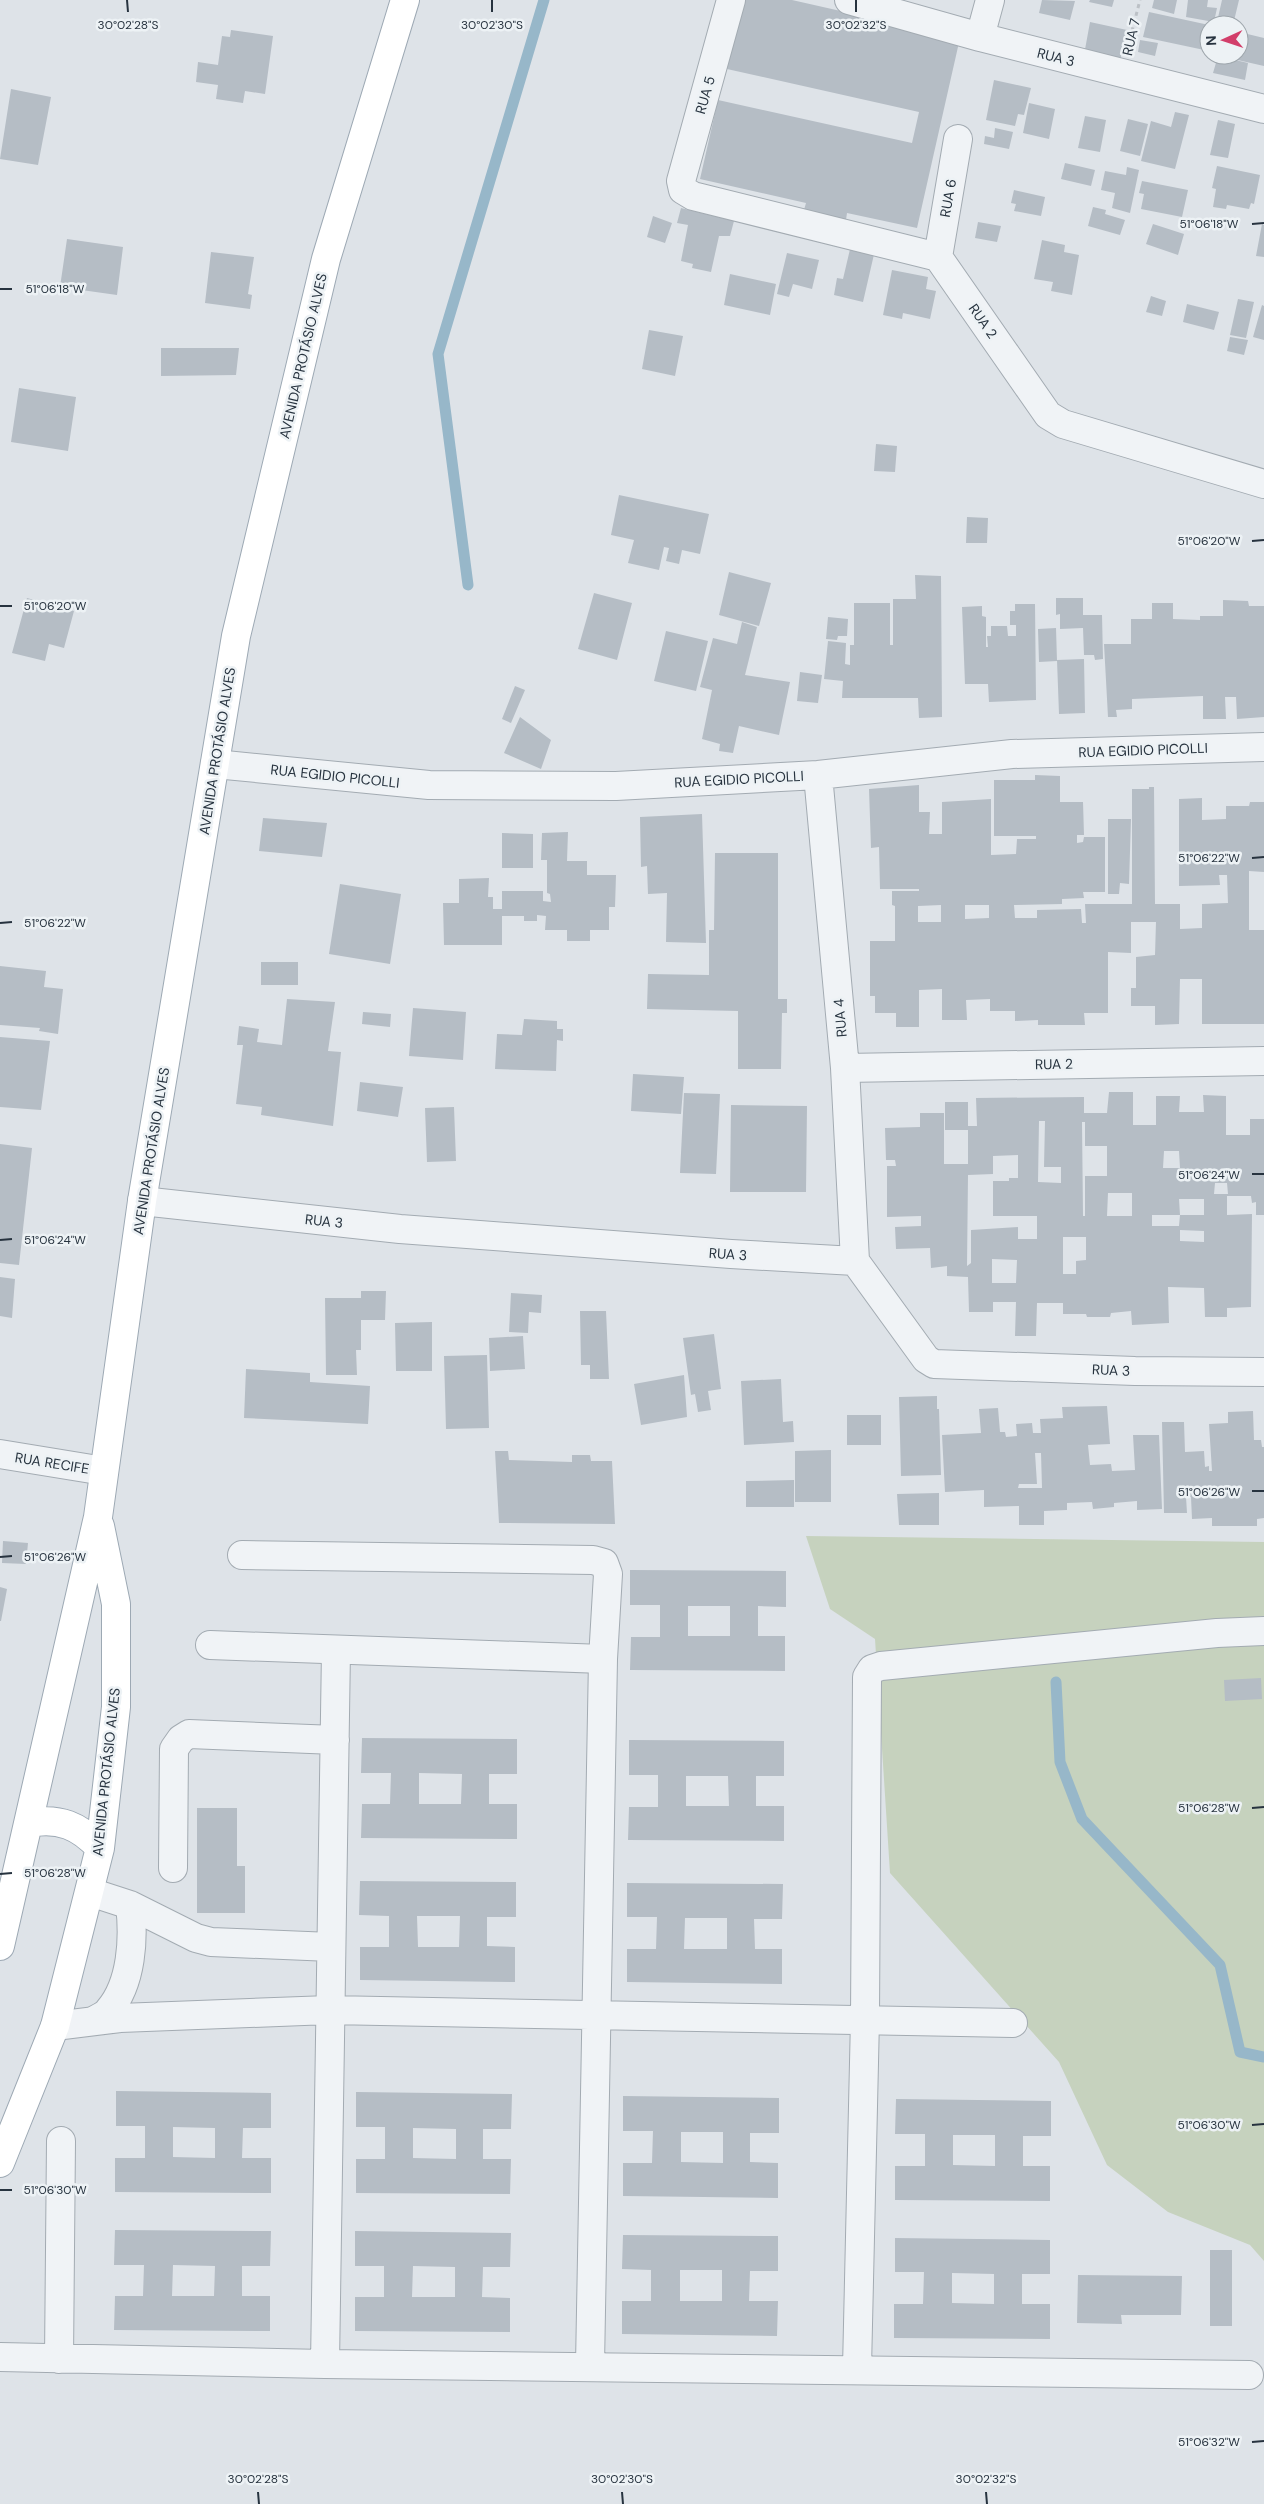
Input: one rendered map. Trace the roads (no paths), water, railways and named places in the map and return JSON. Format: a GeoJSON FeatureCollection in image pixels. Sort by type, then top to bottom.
{"type":"FeatureCollection","features":[{"type":"Feature","properties":{"kind":"main road","name":"AVENIDA PROTÁSIO ALVES"},"geometry":{"type":"LineString","coordinates":[[0,1946],[98,1517],[142,1201],[236,636],[326,259],[405,0]]}},
{"type":"Feature","properties":{"kind":"main road","name":"AVENIDA PROTÁSIO ALVES"},"geometry":{"type":"LineString","coordinates":[[0,2162],[55,2026],[100,1848],[116,1707],[116,1604],[98,1517]]}},
{"type":"Feature","properties":{"kind":"main road"},"geometry":{"type":"LineString","coordinates":[[29,1823],[44,1820],[72,1825],[88,1834],[100,1848]]}},
{"type":"Feature","properties":{"kind":"street","name":"RUA 5"},"geometry":{"type":"LineString","coordinates":[[731,0],[681,181],[683,190],[693,196],[938,257]]}},
{"type":"Feature","properties":{"kind":"street","name":"RUA 3"},"geometry":{"type":"LineString","coordinates":[[849,0],[980,37],[1264,109]]}},
{"type":"Feature","properties":{"kind":"street"},"geometry":{"type":"LineString","coordinates":[[980,37],[990,0]]}},
{"type":"Feature","properties":{"kind":"street","name":"RUA 6"},"geometry":{"type":"LineString","coordinates":[[938,257],[958,139]]}},
{"type":"Feature","properties":{"kind":"street","name":"RUA 2"},"geometry":{"type":"LineString","coordinates":[[938,257],[1048,415],[1070,426],[1264,484]]}},
{"type":"Feature","properties":{"kind":"street","name":"RUA EGIDIO PICOLLI"},"geometry":{"type":"LineString","coordinates":[[215,764],[429,785],[616,786],[818,775],[1012,754],[1264,747]]}},
{"type":"Feature","properties":{"kind":"street","name":"RUA 4"},"geometry":{"type":"LineString","coordinates":[[818,775],[845,1068],[855,1261]]}},
{"type":"Feature","properties":{"kind":"street","name":"RUA 2"},"geometry":{"type":"LineString","coordinates":[[845,1068],[1264,1061]]}},
{"type":"Feature","properties":{"kind":"street","name":"RUA 3"},"geometry":{"type":"LineString","coordinates":[[142,1201],[400,1230],[722,1254],[855,1261],[926,1359],[934,1364],[1135,1371],[1264,1372]]}},
{"type":"Feature","properties":{"kind":"street","name":"RUA RECIFE"},"geometry":{"type":"LineString","coordinates":[[0,1454],[104,1471]]}},
{"type":"Feature","properties":{"kind":"street"},"geometry":{"type":"LineString","coordinates":[[242,1555],[593,1560],[604,1563],[608,1574],[603,1659],[590,2365]]}},
{"type":"Feature","properties":{"kind":"street"},"geometry":{"type":"LineString","coordinates":[[857,2368],[865,2020],[867,1677],[872,1669],[881,1666],[1207,1634],[1264,1631]]}},
{"type":"Feature","properties":{"kind":"street"},"geometry":{"type":"LineString","coordinates":[[210,1645],[603,1659]]}},
{"type":"Feature","properties":{"kind":"street"},"geometry":{"type":"LineString","coordinates":[[325,2364],[336,1650]]}},
{"type":"Feature","properties":{"kind":"street"},"geometry":{"type":"LineString","coordinates":[[174,1868],[174,1749],[180,1739],[189,1734],[335,1740]]}},
{"type":"Feature","properties":{"kind":"street"},"geometry":{"type":"LineString","coordinates":[[90,1892],[130,1905],[196,1938],[212,1942],[331,1947]]}},
{"type":"Feature","properties":{"kind":"street"},"geometry":{"type":"LineString","coordinates":[[93,2021],[109,2011],[120,1990],[131,1945],[130,1905]]}},
{"type":"Feature","properties":{"kind":"street"},"geometry":{"type":"LineString","coordinates":[[55,2026],[93,2021],[329,2010],[1013,2022]]}},
{"type":"Feature","properties":{"kind":"street"},"geometry":{"type":"LineString","coordinates":[[59,2359],[61,2141]]}},
{"type":"Feature","properties":{"kind":"street"},"geometry":{"type":"LineString","coordinates":[[0,2357],[325,2364],[857,2368],[1250,2375]]}},
{"type":"Feature","properties":{"kind":"waterway"},"geometry":{"type":"LineString","coordinates":[[468,585],[438,354],[544,0]]}},
{"type":"Feature","properties":{"kind":"waterway"},"geometry":{"type":"LineString","coordinates":[[1056,1682],[1060,1762],[1082,1819],[1220,1965],[1240,2052],[1264,2057]]}}]}
